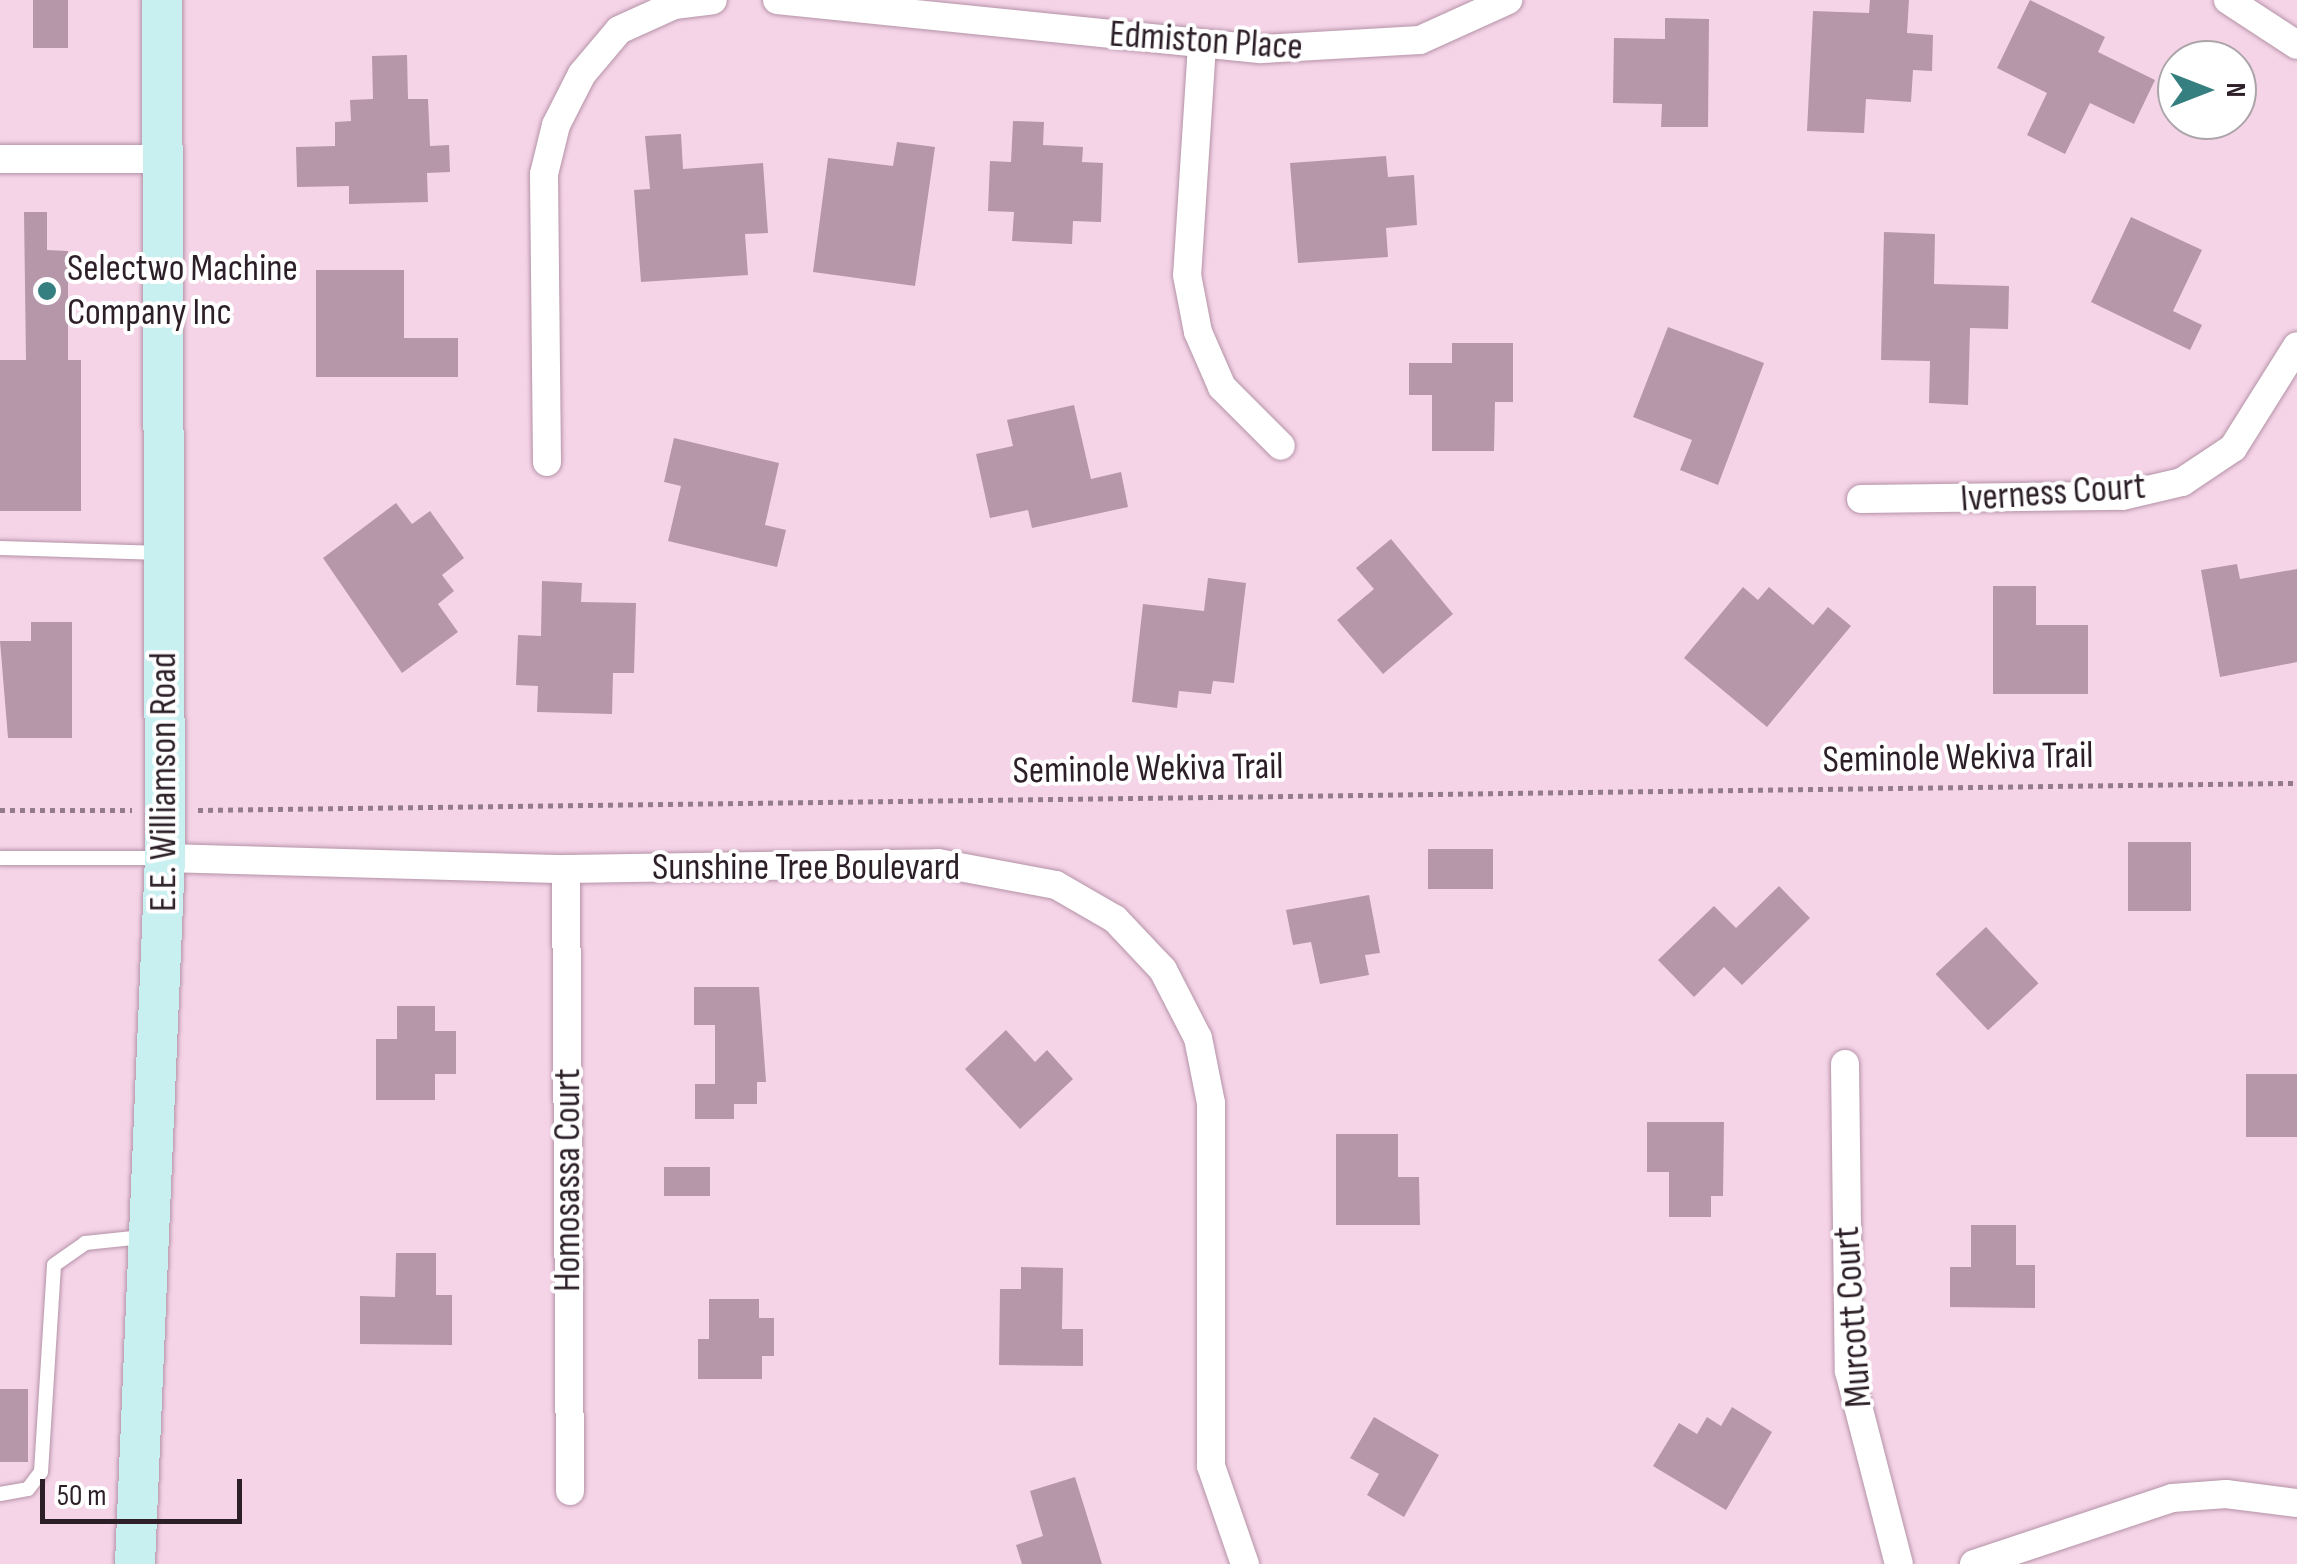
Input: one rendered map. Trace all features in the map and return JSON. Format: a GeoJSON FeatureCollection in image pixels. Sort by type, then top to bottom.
{"type":"FeatureCollection","features":[{"type":"Feature","properties":{"kind":"street","name":"E.E. Williamson Road"},"geometry":{"type":"LineString","coordinates":[[135,1564],[165,858],[162,0]]}},
{"type":"Feature","properties":{"kind":"street"},"geometry":{"type":"LineString","coordinates":[[547,462],[544,174],[556,125],[582,74],[619,30],[674,5],[713,0]]}},
{"type":"Feature","properties":{"kind":"street","name":"Edmiston Place"},"geometry":{"type":"LineString","coordinates":[[777,0],[1202,45],[1358,48],[1420,40],[1508,0]]}},
{"type":"Feature","properties":{"kind":"street"},"geometry":{"type":"LineString","coordinates":[[2228,0],[2297,45]]}},
{"type":"Feature","properties":{"kind":"street"},"geometry":{"type":"LineString","coordinates":[[1202,45],[1187,276],[1198,332],[1222,387],[1281,446]]}},
{"type":"Feature","properties":{"kind":"street"},"geometry":{"type":"LineString","coordinates":[[0,159],[162,159]]}},
{"type":"Feature","properties":{"kind":"street","name":"Iverness Court"},"geometry":{"type":"LineString","coordinates":[[1862,499],[2122,496],[2182,482],[2233,448],[2297,346]]}},
{"type":"Feature","properties":{"kind":"street","name":"Sunshine Tree Boulevard"},"geometry":{"type":"LineString","coordinates":[[165,858],[566,869],[938,863],[1056,885],[1115,919],[1163,970],[1198,1038],[1211,1103],[1211,1466],[1245,1564]]}},
{"type":"Feature","properties":{"kind":"street","name":"Homosassa Court"},"geometry":{"type":"LineString","coordinates":[[566,869],[570,1491]]}},
{"type":"Feature","properties":{"kind":"street","name":"Murcott Court"},"geometry":{"type":"LineString","coordinates":[[1845,1064],[1849,1371],[1899,1564]]}},
{"type":"Feature","properties":{"kind":"street"},"geometry":{"type":"LineString","coordinates":[[1974,1564],[2172,1498],[2226,1494],[2297,1503]]}},
{"type":"Feature","properties":{"kind":"lane"},"geometry":{"type":"LineString","coordinates":[[0,548],[164,553]]}},
{"type":"Feature","properties":{"kind":"lane"},"geometry":{"type":"LineString","coordinates":[[0,858],[165,858]]}},
{"type":"Feature","properties":{"kind":"lane"},"geometry":{"type":"LineString","coordinates":[[0,1494],[28,1488],[40,1472],[54,1265],[85,1243],[149,1236]]}},
{"type":"Feature","properties":{"kind":"path","name":"Seminole Wekiva Trail"},"geometry":{"type":"LineString","coordinates":[[0,810],[2297,784]]}},
{"type":"Feature","properties":{"kind":"building"},"geometry":{"type":"Polygon","coordinates":[[[33,0],[68,0],[68,48],[33,48],[33,0]]]}},
{"type":"Feature","properties":{"kind":"building"},"geometry":{"type":"Polygon","coordinates":[[[1870,0],[1909,0],[1907,33],[1933,35],[1932,71],[1913,70],[1911,102],[1866,99],[1864,133],[1807,131],[1813,11],[1869,13],[1870,0]]]}},
{"type":"Feature","properties":{"kind":"building"},"geometry":{"type":"Polygon","coordinates":[[[2030,0],[2105,37],[2098,52],[2155,80],[2134,124],[2090,103],[2065,154],[2027,135],[2047,93],[1997,68],[2030,0]]]}},
{"type":"Feature","properties":{"kind":"building"},"geometry":{"type":"Polygon","coordinates":[[[1665,18],[1709,19],[1708,127],[1661,127],[1662,104],[1613,103],[1614,38],[1665,39],[1665,18]]]}},
{"type":"Feature","properties":{"kind":"building"},"geometry":{"type":"Polygon","coordinates":[[[407,55],[408,99],[428,99],[430,146],[449,145],[450,172],[427,173],[428,202],[349,204],[349,186],[297,187],[296,147],[335,146],[335,122],[351,121],[350,100],[373,99],[372,56],[407,55]]]}},
{"type":"Feature","properties":{"kind":"building"},"geometry":{"type":"Polygon","coordinates":[[[1013,121],[1044,122],[1043,145],[1083,147],[1082,162],[1103,163],[1101,222],[1073,221],[1072,244],[1012,241],[1014,212],[988,211],[990,161],[1011,162],[1013,121]]]}},
{"type":"Feature","properties":{"kind":"building"},"geometry":{"type":"Polygon","coordinates":[[[681,134],[683,169],[763,163],[768,233],[745,234],[748,275],[641,282],[634,190],[650,189],[645,136],[681,134]]]}},
{"type":"Feature","properties":{"kind":"building"},"geometry":{"type":"Polygon","coordinates":[[[897,142],[935,147],[915,286],[813,272],[828,158],[893,166],[897,142]]]}},
{"type":"Feature","properties":{"kind":"building"},"geometry":{"type":"Polygon","coordinates":[[[1386,156],[1388,177],[1414,175],[1417,225],[1386,228],[1388,257],[1298,263],[1290,163],[1386,156]]]}},
{"type":"Feature","properties":{"kind":"building"},"geometry":{"type":"Polygon","coordinates":[[[24,212],[47,212],[47,250],[68,251],[68,360],[81,360],[81,511],[0,511],[0,360],[26,360],[24,212]]]}},
{"type":"Feature","properties":{"kind":"building"},"geometry":{"type":"Polygon","coordinates":[[[2131,217],[2202,250],[2173,311],[2202,325],[2190,350],[2091,302],[2131,217]]]}},
{"type":"Feature","properties":{"kind":"building"},"geometry":{"type":"Polygon","coordinates":[[[1884,232],[1935,234],[1934,284],[2009,286],[2008,329],[1970,328],[1968,405],[1929,403],[1930,361],[1881,360],[1884,232]]]}},
{"type":"Feature","properties":{"kind":"building"},"geometry":{"type":"Polygon","coordinates":[[[316,270],[404,270],[404,338],[458,338],[458,377],[316,377],[316,270]]]}},
{"type":"Feature","properties":{"kind":"building"},"geometry":{"type":"Polygon","coordinates":[[[1668,327],[1764,363],[1718,485],[1680,470],[1692,440],[1633,417],[1668,327]]]}},
{"type":"Feature","properties":{"kind":"building"},"geometry":{"type":"Polygon","coordinates":[[[1452,343],[1513,343],[1513,402],[1495,402],[1494,451],[1432,451],[1432,395],[1409,395],[1409,363],[1452,363],[1452,343]]]}},
{"type":"Feature","properties":{"kind":"building"},"geometry":{"type":"Polygon","coordinates":[[[1074,405],[1091,479],[1121,472],[1128,507],[1032,528],[1028,510],[990,518],[976,454],[1013,446],[1007,420],[1074,405]]]}},
{"type":"Feature","properties":{"kind":"building"},"geometry":{"type":"Polygon","coordinates":[[[674,438],[779,463],[765,525],[786,530],[777,567],[668,541],[681,486],[664,482],[674,438]]]}},
{"type":"Feature","properties":{"kind":"building"},"geometry":{"type":"Polygon","coordinates":[[[396,503],[412,524],[430,511],[464,558],[442,575],[454,591],[438,604],[458,632],[402,673],[323,558],[396,503]]]}},
{"type":"Feature","properties":{"kind":"building"},"geometry":{"type":"Polygon","coordinates":[[[1391,539],[1453,614],[1383,674],[1337,620],[1374,589],[1356,568],[1391,539]]]}},
{"type":"Feature","properties":{"kind":"building"},"geometry":{"type":"Polygon","coordinates":[[[2237,564],[2240,579],[2297,569],[2297,662],[2220,677],[2201,570],[2237,564]]]}},
{"type":"Feature","properties":{"kind":"building"},"geometry":{"type":"Polygon","coordinates":[[[1208,578],[1246,583],[1234,683],[1213,681],[1211,694],[1179,691],[1177,708],[1132,702],[1143,604],[1204,611],[1208,578]]]}},
{"type":"Feature","properties":{"kind":"building"},"geometry":{"type":"Polygon","coordinates":[[[542,581],[582,583],[581,602],[636,603],[634,673],[613,673],[612,714],[537,712],[538,686],[516,685],[518,635],[541,636],[542,581]]]}},
{"type":"Feature","properties":{"kind":"building"},"geometry":{"type":"Polygon","coordinates":[[[1993,586],[2036,586],[2036,625],[2088,625],[2088,694],[1993,694],[1993,586]]]}},
{"type":"Feature","properties":{"kind":"building"},"geometry":{"type":"Polygon","coordinates":[[[1743,587],[1758,600],[1769,587],[1813,625],[1828,607],[1851,626],[1767,727],[1684,658],[1743,587]]]}},
{"type":"Feature","properties":{"kind":"building"},"geometry":{"type":"Polygon","coordinates":[[[31,622],[72,622],[72,738],[8,738],[0,641],[31,641],[31,622]]]}},
{"type":"Feature","properties":{"kind":"building"},"geometry":{"type":"Polygon","coordinates":[[[2128,842],[2191,842],[2191,911],[2128,911],[2128,842]]]}},
{"type":"Feature","properties":{"kind":"building"},"geometry":{"type":"Polygon","coordinates":[[[1428,849],[1493,849],[1493,889],[1428,889],[1428,849]]]}},
{"type":"Feature","properties":{"kind":"building"},"geometry":{"type":"Polygon","coordinates":[[[1779,886],[1810,918],[1742,985],[1724,967],[1694,997],[1658,960],[1714,906],[1736,928],[1779,886]]]}},
{"type":"Feature","properties":{"kind":"building"},"geometry":{"type":"Polygon","coordinates":[[[1369,895],[1380,953],[1365,955],[1369,975],[1320,984],[1311,942],[1293,945],[1286,910],[1369,895]]]}},
{"type":"Feature","properties":{"kind":"building"},"geometry":{"type":"Polygon","coordinates":[[[1986,927],[2039,983],[1988,1030],[1936,974],[1986,927]]]}},
{"type":"Feature","properties":{"kind":"building"},"geometry":{"type":"Polygon","coordinates":[[[694,987],[759,987],[766,1082],[757,1082],[757,1104],[734,1104],[734,1119],[695,1119],[695,1084],[715,1084],[715,1025],[694,1025],[694,987]]]}},
{"type":"Feature","properties":{"kind":"building"},"geometry":{"type":"Polygon","coordinates":[[[397,1006],[435,1006],[435,1031],[456,1031],[456,1074],[435,1074],[435,1100],[376,1100],[376,1039],[397,1039],[397,1006]]]}},
{"type":"Feature","properties":{"kind":"building"},"geometry":{"type":"Polygon","coordinates":[[[1006,1030],[1035,1062],[1047,1050],[1073,1079],[1020,1129],[965,1069],[1006,1030]]]}},
{"type":"Feature","properties":{"kind":"building"},"geometry":{"type":"Polygon","coordinates":[[[2246,1074],[2297,1074],[2297,1137],[2246,1137],[2246,1074]]]}},
{"type":"Feature","properties":{"kind":"building"},"geometry":{"type":"Polygon","coordinates":[[[1647,1122],[1724,1122],[1723,1196],[1711,1196],[1711,1217],[1669,1217],[1669,1172],[1647,1172],[1647,1122]]]}},
{"type":"Feature","properties":{"kind":"building"},"geometry":{"type":"Polygon","coordinates":[[[1336,1134],[1398,1134],[1398,1177],[1419,1177],[1420,1225],[1336,1225],[1336,1134]]]}},
{"type":"Feature","properties":{"kind":"building"},"geometry":{"type":"Polygon","coordinates":[[[664,1167],[710,1167],[710,1196],[664,1196],[664,1167]]]}},
{"type":"Feature","properties":{"kind":"building"},"geometry":{"type":"Polygon","coordinates":[[[1971,1225],[2016,1225],[2016,1265],[2035,1265],[2035,1308],[1950,1307],[1950,1267],[1971,1267],[1971,1225]]]}},
{"type":"Feature","properties":{"kind":"building"},"geometry":{"type":"Polygon","coordinates":[[[396,1253],[436,1253],[436,1295],[452,1295],[452,1345],[360,1344],[360,1296],[395,1297],[396,1253]]]}},
{"type":"Feature","properties":{"kind":"building"},"geometry":{"type":"Polygon","coordinates":[[[1021,1267],[1063,1268],[1062,1329],[1083,1329],[1083,1366],[999,1365],[1000,1289],[1021,1289],[1021,1267]]]}},
{"type":"Feature","properties":{"kind":"building"},"geometry":{"type":"Polygon","coordinates":[[[709,1299],[759,1299],[759,1318],[774,1318],[774,1356],[762,1356],[762,1379],[698,1379],[698,1339],[709,1339],[709,1299]]]}},
{"type":"Feature","properties":{"kind":"building"},"geometry":{"type":"Polygon","coordinates":[[[0,1389],[28,1389],[28,1462],[0,1462],[0,1389]]]}},
{"type":"Feature","properties":{"kind":"building"},"geometry":{"type":"Polygon","coordinates":[[[1732,1407],[1772,1432],[1726,1510],[1653,1466],[1679,1423],[1697,1434],[1707,1417],[1721,1426],[1732,1407]]]}},
{"type":"Feature","properties":{"kind":"building"},"geometry":{"type":"Polygon","coordinates":[[[1374,1417],[1439,1455],[1404,1517],[1367,1495],[1379,1474],[1350,1458],[1374,1417]]]}},
{"type":"Feature","properties":{"kind":"building"},"geometry":{"type":"Polygon","coordinates":[[[1075,1477],[1102,1564],[1022,1564],[1016,1545],[1043,1536],[1030,1491],[1075,1477]]]}},
{"type":"Feature","properties":{"kind":"place","name":"Selectwo Machine Company Inc"},"geometry":{"type":"Point","coordinates":[47,291]}}]}
